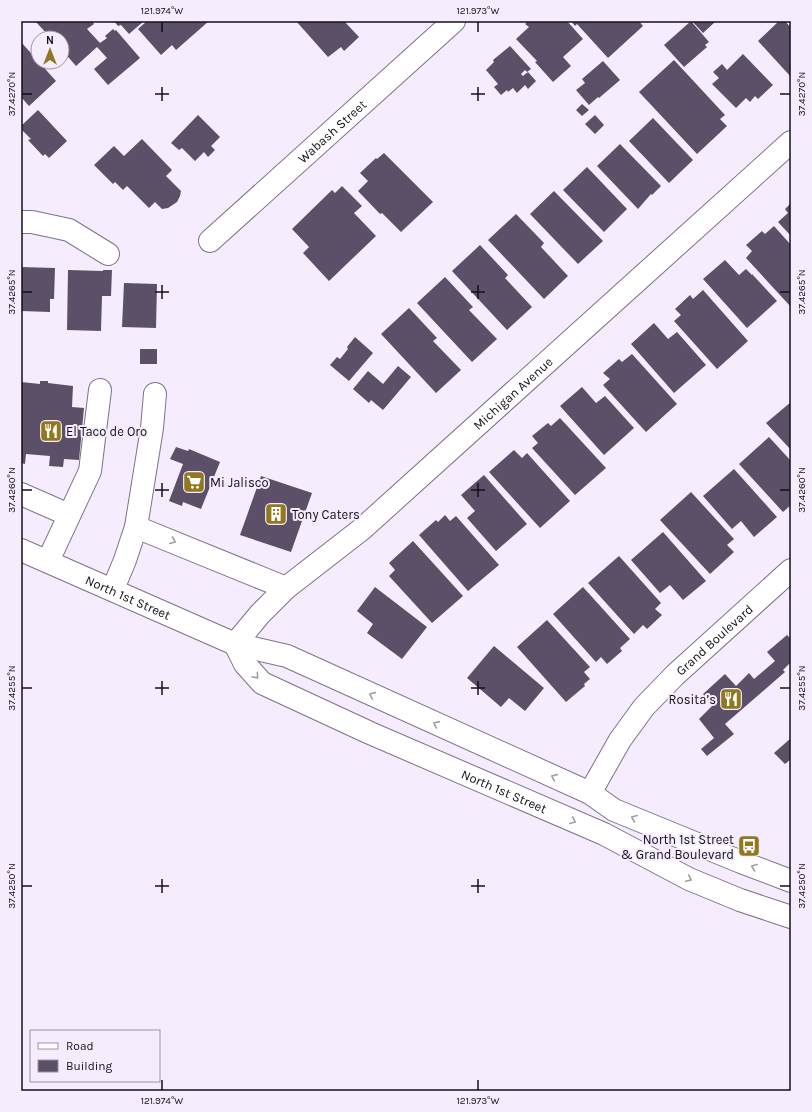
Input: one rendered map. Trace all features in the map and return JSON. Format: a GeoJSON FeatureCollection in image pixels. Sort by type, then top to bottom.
{"type":"FeatureCollection","features":[{"type":"Feature","properties":{"kind":"main road","name":"Wabash Street"},"geometry":{"type":"LineString","coordinates":[[210,241],[454,21]]}},
{"type":"Feature","properties":{"kind":"main road","name":"Michigan Avenue"},"geometry":{"type":"LineString","coordinates":[[235,644],[260,614],[286,588],[362,529],[791,142]]}},
{"type":"Feature","properties":{"kind":"main road"},"geometry":{"type":"LineString","coordinates":[[21,222],[32,222],[69,230],[108,254]]}},
{"type":"Feature","properties":{"kind":"main road"},"geometry":{"type":"LineString","coordinates":[[48,561],[90,471],[100,390]]}},
{"type":"Feature","properties":{"kind":"main road"},"geometry":{"type":"LineString","coordinates":[[113,589],[136,527],[152,428],[155,394]]}},
{"type":"Feature","properties":{"kind":"main road"},"geometry":{"type":"LineString","coordinates":[[21,494],[69,515]]}},
{"type":"Feature","properties":{"kind":"main road"},"geometry":{"type":"LineString","coordinates":[[136,527],[286,588]]}},
{"type":"Feature","properties":{"kind":"main road","name":"North 1st Street"},"geometry":{"type":"LineString","coordinates":[[21,550],[113,589],[235,644],[287,656],[590,793],[614,810],[791,881]]}},
{"type":"Feature","properties":{"kind":"main road","name":"Grand Boulevard"},"geometry":{"type":"LineString","coordinates":[[590,793],[620,740],[644,707],[675,674],[791,570]]}},
{"type":"Feature","properties":{"kind":"main road","name":"North 1st Street"},"geometry":{"type":"LineString","coordinates":[[235,644],[245,664],[262,683],[370,733],[604,834],[689,879],[740,900],[791,917]]}},
{"type":"Feature","properties":{"kind":"main road"},"geometry":{"type":"LineString","coordinates":[[370,733],[382,731],[415,737],[569,804],[581,804],[590,793]]}},
{"type":"Feature","properties":{"kind":"building"},"geometry":{"type":"Polygon","coordinates":[[[35,21],[92,21],[94,24],[87,29],[100,43],[107,38],[105,36],[113,29],[115,31],[116,30],[140,58],[108,85],[94,69],[107,58],[97,47],[76,66],[70,59],[70,30],[43,30],[35,21]]]}},
{"type":"Feature","properties":{"kind":"building"},"geometry":{"type":"Polygon","coordinates":[[[114,21],[144,21],[129,34],[121,25],[118,26],[114,21]]]}},
{"type":"Feature","properties":{"kind":"building"},"geometry":{"type":"Polygon","coordinates":[[[147,21],[209,21],[176,50],[172,45],[161,55],[138,29],[147,21]]]}},
{"type":"Feature","properties":{"kind":"building"},"geometry":{"type":"Polygon","coordinates":[[[296,21],[344,21],[359,37],[344,51],[341,47],[328,57],[296,21]]]}},
{"type":"Feature","properties":{"kind":"building"},"geometry":{"type":"Polygon","coordinates":[[[528,21],[567,21],[583,39],[563,57],[571,66],[553,82],[535,62],[537,61],[516,39],[529,27],[525,24],[528,21]]]}},
{"type":"Feature","properties":{"kind":"building"},"geometry":{"type":"Polygon","coordinates":[[[571,21],[639,21],[643,26],[608,58],[577,24],[575,26],[571,21]]]}},
{"type":"Feature","properties":{"kind":"building"},"geometry":{"type":"Polygon","coordinates":[[[691,21],[709,42],[705,45],[707,47],[684,67],[664,45],[691,21]]]}},
{"type":"Feature","properties":{"kind":"building"},"geometry":{"type":"Polygon","coordinates":[[[692,21],[714,21],[715,22],[703,33],[692,21]]]}},
{"type":"Feature","properties":{"kind":"building"},"geometry":{"type":"Polygon","coordinates":[[[779,21],[785,21],[791,28],[791,77],[758,41],[779,21]]]}},
{"type":"Feature","properties":{"kind":"building"},"geometry":{"type":"Polygon","coordinates":[[[21,42],[30,52],[30,70],[46,70],[56,81],[29,106],[21,97],[21,42]]]}},
{"type":"Feature","properties":{"kind":"building"},"geometry":{"type":"Polygon","coordinates":[[[510,46],[531,69],[527,72],[525,70],[521,74],[523,76],[528,72],[536,81],[528,89],[525,85],[517,93],[513,88],[508,92],[507,90],[501,95],[494,87],[498,84],[486,70],[494,62],[493,60],[510,46]]]}},
{"type":"Feature","properties":{"kind":"building"},"geometry":{"type":"Polygon","coordinates":[[[743,54],[773,85],[758,99],[755,96],[750,102],[746,98],[736,108],[712,84],[719,78],[713,72],[722,64],[727,70],[743,54]]]}},
{"type":"Feature","properties":{"kind":"building"},"geometry":{"type":"Polygon","coordinates":[[[674,60],[725,115],[720,119],[727,126],[697,154],[639,92],[674,60]]]}},
{"type":"Feature","properties":{"kind":"building"},"geometry":{"type":"Polygon","coordinates":[[[603,61],[620,80],[589,105],[576,90],[585,83],[582,79],[603,61]]]}},
{"type":"Feature","properties":{"kind":"building"},"geometry":{"type":"Polygon","coordinates":[[[582,104],[589,110],[582,116],[576,110],[582,104]]]}},
{"type":"Feature","properties":{"kind":"building"},"geometry":{"type":"Polygon","coordinates":[[[38,110],[67,141],[49,158],[45,154],[43,156],[28,140],[31,139],[21,129],[21,126],[38,110]]]}},
{"type":"Feature","properties":{"kind":"building"},"geometry":{"type":"Polygon","coordinates":[[[198,115],[220,137],[211,146],[215,150],[208,157],[204,152],[195,161],[182,148],[179,150],[171,143],[198,115]]]}},
{"type":"Feature","properties":{"kind":"building"},"geometry":{"type":"Polygon","coordinates":[[[595,115],[604,125],[595,134],[585,124],[595,115]]]}},
{"type":"Feature","properties":{"kind":"building"},"geometry":{"type":"Polygon","coordinates":[[[653,118],[693,160],[669,183],[629,141],[653,118]]]}},
{"type":"Feature","properties":{"kind":"building"},"geometry":{"type":"Polygon","coordinates":[[[142,139],[172,170],[166,176],[181,191],[177,202],[168,208],[162,209],[155,202],[149,208],[127,186],[123,190],[115,182],[113,184],[94,165],[114,146],[124,156],[142,139]]]}},
{"type":"Feature","properties":{"kind":"building"},"geometry":{"type":"Polygon","coordinates":[[[620,144],[661,186],[652,195],[651,194],[638,209],[597,166],[620,144]]]}},
{"type":"Feature","properties":{"kind":"building"},"geometry":{"type":"Polygon","coordinates":[[[384,153],[433,202],[401,232],[382,213],[380,214],[358,191],[368,181],[360,173],[376,158],[377,159],[384,153]]]}},
{"type":"Feature","properties":{"kind":"building"},"geometry":{"type":"Polygon","coordinates":[[[587,167],[627,209],[604,232],[563,190],[587,167]]]}},
{"type":"Feature","properties":{"kind":"building"},"geometry":{"type":"Polygon","coordinates":[[[342,186],[362,206],[354,213],[376,236],[329,281],[303,253],[309,247],[292,229],[332,190],[335,193],[342,186]]]}},
{"type":"Feature","properties":{"kind":"building"},"geometry":{"type":"Polygon","coordinates":[[[554,191],[603,241],[578,264],[530,214],[554,191]]]}},
{"type":"Feature","properties":{"kind":"building"},"geometry":{"type":"Polygon","coordinates":[[[791,203],[791,236],[778,222],[788,213],[785,209],[791,203]]]}},
{"type":"Feature","properties":{"kind":"building"},"geometry":{"type":"Polygon","coordinates":[[[516,214],[544,243],[541,247],[568,276],[544,299],[488,240],[516,214]]]}},
{"type":"Feature","properties":{"kind":"building"},"geometry":{"type":"Polygon","coordinates":[[[774,226],[791,245],[791,307],[746,258],[752,251],[746,245],[762,231],[765,234],[774,226]]]}},
{"type":"Feature","properties":{"kind":"building"},"geometry":{"type":"Polygon","coordinates":[[[480,245],[508,275],[505,278],[532,307],[507,330],[452,271],[480,245]]]}},
{"type":"Feature","properties":{"kind":"building"},"geometry":{"type":"Polygon","coordinates":[[[725,260],[739,275],[746,269],[777,301],[747,328],[703,279],[725,260]]]}},
{"type":"Feature","properties":{"kind":"building"},"geometry":{"type":"Polygon","coordinates":[[[21,267],[55,268],[54,299],[50,299],[50,312],[21,311],[21,267]]]}},
{"type":"Feature","properties":{"kind":"building"},"geometry":{"type":"Polygon","coordinates":[[[68,270],[112,270],[111,296],[102,296],[101,331],[67,330],[68,270]]]}},
{"type":"Feature","properties":{"kind":"building"},"geometry":{"type":"Polygon","coordinates":[[[445,277],[473,307],[469,310],[497,339],[472,362],[417,303],[445,277]]]}},
{"type":"Feature","properties":{"kind":"building"},"geometry":{"type":"Polygon","coordinates":[[[124,283],[157,284],[156,328],[122,327],[124,283]]]}},
{"type":"Feature","properties":{"kind":"building"},"geometry":{"type":"Polygon","coordinates":[[[703,290],[748,341],[717,369],[674,321],[681,315],[675,309],[690,295],[693,299],[703,290]]]}},
{"type":"Feature","properties":{"kind":"building"},"geometry":{"type":"Polygon","coordinates":[[[409,308],[437,338],[433,341],[461,370],[436,393],[381,334],[409,308]]]}},
{"type":"Feature","properties":{"kind":"building"},"geometry":{"type":"Polygon","coordinates":[[[654,323],[668,339],[677,332],[706,365],[674,393],[631,344],[654,323]]]}},
{"type":"Feature","properties":{"kind":"building"},"geometry":{"type":"Polygon","coordinates":[[[355,337],[373,353],[349,381],[330,365],[337,357],[340,359],[355,337]]]}},
{"type":"Feature","properties":{"kind":"building"},"geometry":{"type":"Polygon","coordinates":[[[140,349],[157,349],[157,364],[140,364],[140,349]]]}},
{"type":"Feature","properties":{"kind":"building"},"geometry":{"type":"Polygon","coordinates":[[[632,354],[677,404],[646,432],[603,385],[610,379],[603,373],[619,359],[622,362],[632,354]]]}},
{"type":"Feature","properties":{"kind":"building"},"geometry":{"type":"Polygon","coordinates":[[[398,366],[411,377],[383,410],[371,400],[369,403],[353,389],[368,371],[383,384],[398,366]]]}},
{"type":"Feature","properties":{"kind":"building","name":"El Taco de Oro"},"geometry":{"type":"Polygon","coordinates":[[[40,381],[73,386],[72,407],[84,408],[79,460],[64,459],[63,467],[49,466],[50,456],[26,454],[25,464],[21,463],[21,382],[40,384],[40,381]]]}},
{"type":"Feature","properties":{"kind":"building"},"geometry":{"type":"Polygon","coordinates":[[[582,387],[596,403],[605,396],[634,428],[604,455],[560,406],[582,387]]]}},
{"type":"Feature","properties":{"kind":"building"},"geometry":{"type":"Polygon","coordinates":[[[791,402],[791,450],[766,423],[791,402]]]}},
{"type":"Feature","properties":{"kind":"building"},"geometry":{"type":"Polygon","coordinates":[[[560,418],[606,468],[575,495],[532,448],[538,443],[532,436],[548,423],[551,426],[560,418]]]}},
{"type":"Feature","properties":{"kind":"building"},"geometry":{"type":"Polygon","coordinates":[[[769,437],[791,461],[791,505],[783,512],[739,464],[769,437]]]}},
{"type":"Feature","properties":{"kind":"building","name":"Mi Jalisco"},"geometry":{"type":"Polygon","coordinates":[[[176,447],[188,451],[189,449],[220,462],[201,509],[183,502],[182,506],[169,501],[183,464],[170,459],[176,447]]]}},
{"type":"Feature","properties":{"kind":"building"},"geometry":{"type":"Polygon","coordinates":[[[514,450],[522,458],[527,453],[570,501],[540,528],[489,472],[514,450]]]}},
{"type":"Feature","properties":{"kind":"building"},"geometry":{"type":"Polygon","coordinates":[[[734,469],[777,517],[754,537],[741,521],[732,529],[703,496],[734,469]]]}},
{"type":"Feature","properties":{"kind":"building"},"geometry":{"type":"Polygon","coordinates":[[[484,475],[527,524],[496,551],[467,518],[475,511],[461,495],[484,475]]]}},
{"type":"Feature","properties":{"kind":"building","name":"Tony Caters"},"geometry":{"type":"Polygon","coordinates":[[[261,476],[312,493],[291,552],[240,535],[261,476]]]}},
{"type":"Feature","properties":{"kind":"building"},"geometry":{"type":"Polygon","coordinates":[[[691,492],[734,539],[727,545],[734,552],[710,574],[660,520],[691,492]]]}},
{"type":"Feature","properties":{"kind":"building"},"geometry":{"type":"Polygon","coordinates":[[[445,515],[450,521],[456,516],[499,565],[468,591],[419,535],[436,520],[438,522],[445,515]]]}},
{"type":"Feature","properties":{"kind":"building"},"geometry":{"type":"Polygon","coordinates":[[[663,532],[706,581],[683,600],[670,585],[660,593],[631,560],[663,532]]]}},
{"type":"Feature","properties":{"kind":"building"},"geometry":{"type":"Polygon","coordinates":[[[413,541],[463,596],[432,623],[389,576],[395,570],[389,563],[413,541]]]}},
{"type":"Feature","properties":{"kind":"building"},"geometry":{"type":"Polygon","coordinates":[[[619,556],[661,603],[655,609],[662,615],[647,629],[643,625],[634,634],[588,583],[619,556]]]}},
{"type":"Feature","properties":{"kind":"building"},"geometry":{"type":"Polygon","coordinates":[[[375,587],[427,627],[402,659],[367,633],[373,624],[357,611],[375,587]]]}},
{"type":"Feature","properties":{"kind":"building"},"geometry":{"type":"Polygon","coordinates":[[[583,587],[630,639],[620,648],[622,651],[607,664],[601,657],[596,662],[553,614],[583,587]]]}},
{"type":"Feature","properties":{"kind":"building"},"geometry":{"type":"Polygon","coordinates":[[[547,620],[590,667],[584,672],[590,679],[584,684],[585,686],[566,702],[517,647],[547,620]]]}},
{"type":"Feature","properties":{"kind":"building"},"geometry":{"type":"Polygon","coordinates":[[[787,635],[791,639],[791,662],[783,670],[785,672],[725,724],[734,734],[707,756],[701,749],[714,738],[699,719],[713,705],[703,694],[725,674],[736,686],[749,673],[754,679],[775,661],[767,652],[787,635]]]}},
{"type":"Feature","properties":{"kind":"building"},"geometry":{"type":"Polygon","coordinates":[[[494,646],[544,688],[525,711],[509,698],[501,707],[467,678],[494,646]]]}},
{"type":"Feature","properties":{"kind":"building"},"geometry":{"type":"Polygon","coordinates":[[[791,738],[791,759],[785,764],[774,753],[791,738]]]}},
{"type":"Feature","properties":{"kind":"place","name":"El Taco de Oro"},"geometry":{"type":"Point","coordinates":[51,431]}},
{"type":"Feature","properties":{"kind":"place","name":"Mi Jalisco"},"geometry":{"type":"Point","coordinates":[194,482]}},
{"type":"Feature","properties":{"kind":"place","name":"Tony Caters"},"geometry":{"type":"Point","coordinates":[276,514]}},
{"type":"Feature","properties":{"kind":"place","name":"Rosita’s"},"geometry":{"type":"Point","coordinates":[731,699]}},
{"type":"Feature","properties":{"kind":"place","name":"North 1st Street & Grand Boulevard"},"geometry":{"type":"Point","coordinates":[749,846]}}]}
